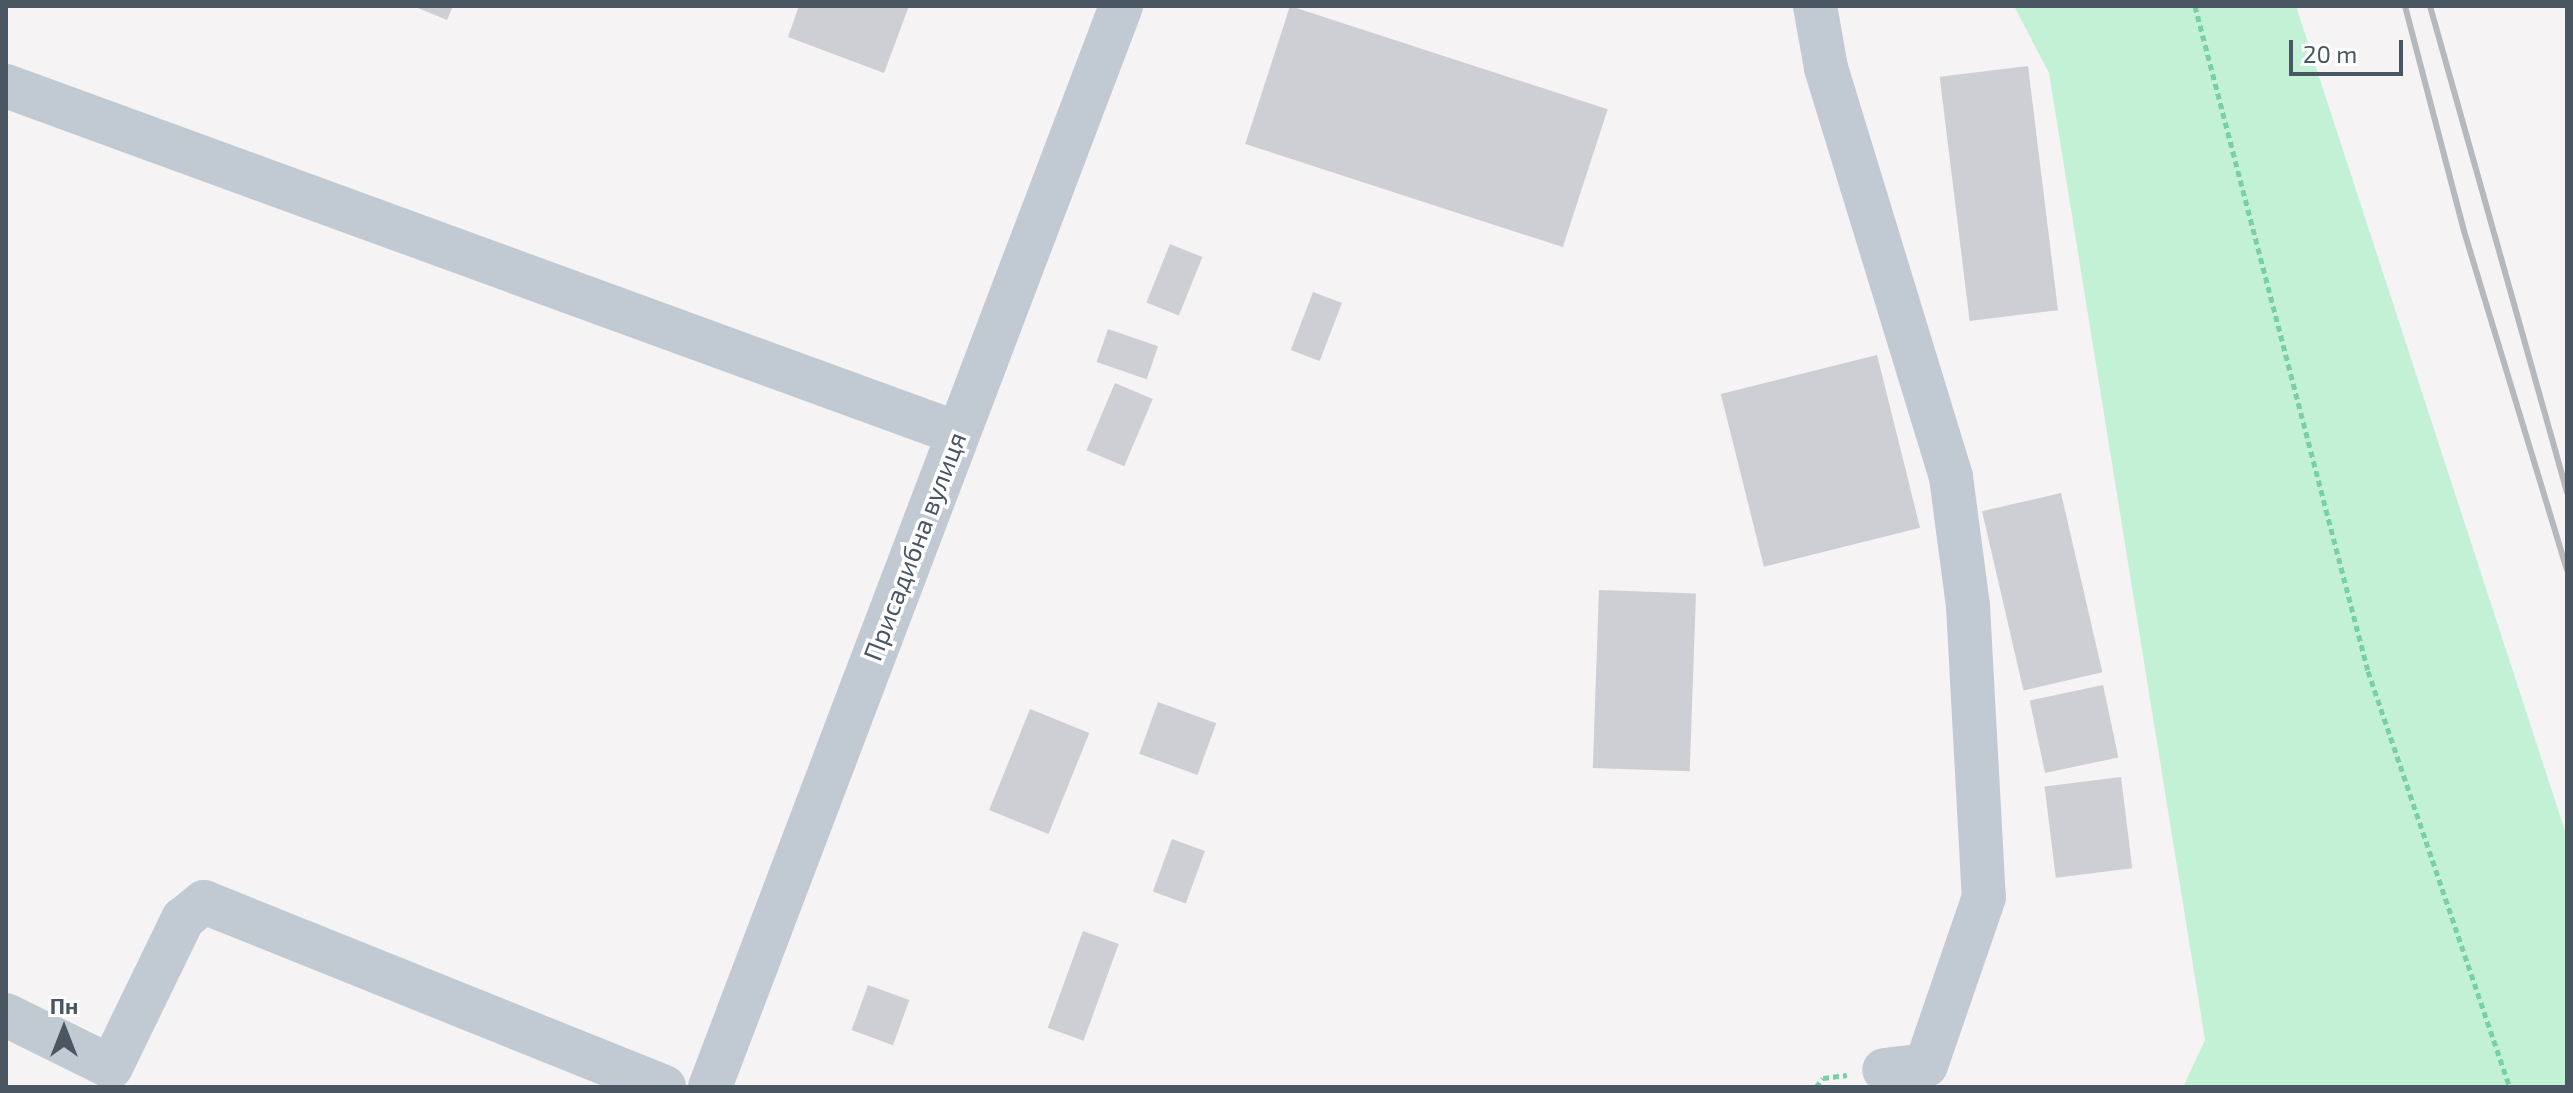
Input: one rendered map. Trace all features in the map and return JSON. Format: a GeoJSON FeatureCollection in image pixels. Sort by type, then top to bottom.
{"type":"FeatureCollection","features":[{"type":"Feature","properties":{"kind":"street","name":"Присадибна вулиця"},"geometry":{"type":"LineString","coordinates":[[710,1087],[1121,6]]}},
{"type":"Feature","properties":{"kind":"street"},"geometry":{"type":"LineString","coordinates":[[1815,6],[1826,68],[1951,477],[1968,606],[1984,897],[1926,1065],[1884,1070]]}},
{"type":"Feature","properties":{"kind":"street"},"geometry":{"type":"LineString","coordinates":[[6,86],[957,433]]}},
{"type":"Feature","properties":{"kind":"street"},"geometry":{"type":"LineString","coordinates":[[6,1015],[106,1077],[183,919],[204,902],[664,1087]]}},
{"type":"Feature","properties":{"kind":"path"},"geometry":{"type":"LineString","coordinates":[[2195,6],[2368,671],[2510,1087]]}},
{"type":"Feature","properties":{"kind":"green space"},"geometry":{"type":"Polygon","coordinates":[[[2014,6],[2296,6],[2567,837],[2567,1087],[2183,1087],[2205,1040],[2049,73],[2014,6]]]}},
{"type":"Feature","properties":{"kind":"building"},"geometry":{"type":"Polygon","coordinates":[[[413,6],[453,6],[447,20],[413,6]]]}},
{"type":"Feature","properties":{"kind":"building"},"geometry":{"type":"Polygon","coordinates":[[[799,6],[909,6],[884,73],[788,37],[799,6]]]}},
{"type":"Feature","properties":{"kind":"building"},"geometry":{"type":"Polygon","coordinates":[[[1290,6],[1608,109],[1563,247],[1245,144],[1290,6]]]}},
{"type":"Feature","properties":{"kind":"building"},"geometry":{"type":"Polygon","coordinates":[[[2028,66],[2058,310],[1970,321],[1940,77],[2028,66]]]}},
{"type":"Feature","properties":{"kind":"building"},"geometry":{"type":"Polygon","coordinates":[[[1170,244],[1202,257],[1179,316],[1146,302],[1170,244]]]}},
{"type":"Feature","properties":{"kind":"building"},"geometry":{"type":"Polygon","coordinates":[[[1313,292],[1342,303],[1320,361],[1291,350],[1313,292]]]}},
{"type":"Feature","properties":{"kind":"building"},"geometry":{"type":"Polygon","coordinates":[[[1108,329],[1158,346],[1147,379],[1097,362],[1108,329]]]}},
{"type":"Feature","properties":{"kind":"building"},"geometry":{"type":"Polygon","coordinates":[[[1877,355],[1920,528],[1764,567],[1721,394],[1877,355]]]}},
{"type":"Feature","properties":{"kind":"building"},"geometry":{"type":"Polygon","coordinates":[[[1115,383],[1153,399],[1124,466],[1086,450],[1115,383]]]}},
{"type":"Feature","properties":{"kind":"building"},"geometry":{"type":"Polygon","coordinates":[[[2061,493],[2102,672],[2023,691],[1982,511],[2061,493]]]}},
{"type":"Feature","properties":{"kind":"building"},"geometry":{"type":"Polygon","coordinates":[[[1599,590],[1696,593],[1690,771],[1593,768],[1599,590]]]}},
{"type":"Feature","properties":{"kind":"building"},"geometry":{"type":"Polygon","coordinates":[[[2103,685],[2118,757],[2045,773],[2030,701],[2103,685]]]}},
{"type":"Feature","properties":{"kind":"building"},"geometry":{"type":"Polygon","coordinates":[[[1158,702],[1216,723],[1197,775],[1139,754],[1158,702]]]}},
{"type":"Feature","properties":{"kind":"building"},"geometry":{"type":"Polygon","coordinates":[[[1030,709],[1089,733],[1049,834],[989,810],[1030,709]]]}},
{"type":"Feature","properties":{"kind":"building"},"geometry":{"type":"Polygon","coordinates":[[[2121,777],[2132,868],[2056,878],[2045,786],[2121,777]]]}},
{"type":"Feature","properties":{"kind":"building"},"geometry":{"type":"Polygon","coordinates":[[[1172,839],[1205,851],[1186,904],[1153,892],[1172,839]]]}},
{"type":"Feature","properties":{"kind":"building"},"geometry":{"type":"Polygon","coordinates":[[[1083,931],[1119,944],[1083,1041],[1048,1028],[1083,931]]]}},
{"type":"Feature","properties":{"kind":"building"},"geometry":{"type":"Polygon","coordinates":[[[868,985],[909,1000],[893,1045],[852,1030],[868,985]]]}},
{"type":"Feature","properties":{"kind":"railway"},"geometry":{"type":"LineString","coordinates":[[2405,6],[2464,231],[2567,569]]}},
{"type":"Feature","properties":{"kind":"railway"},"geometry":{"type":"LineString","coordinates":[[2430,6],[2567,492]]}}]}
